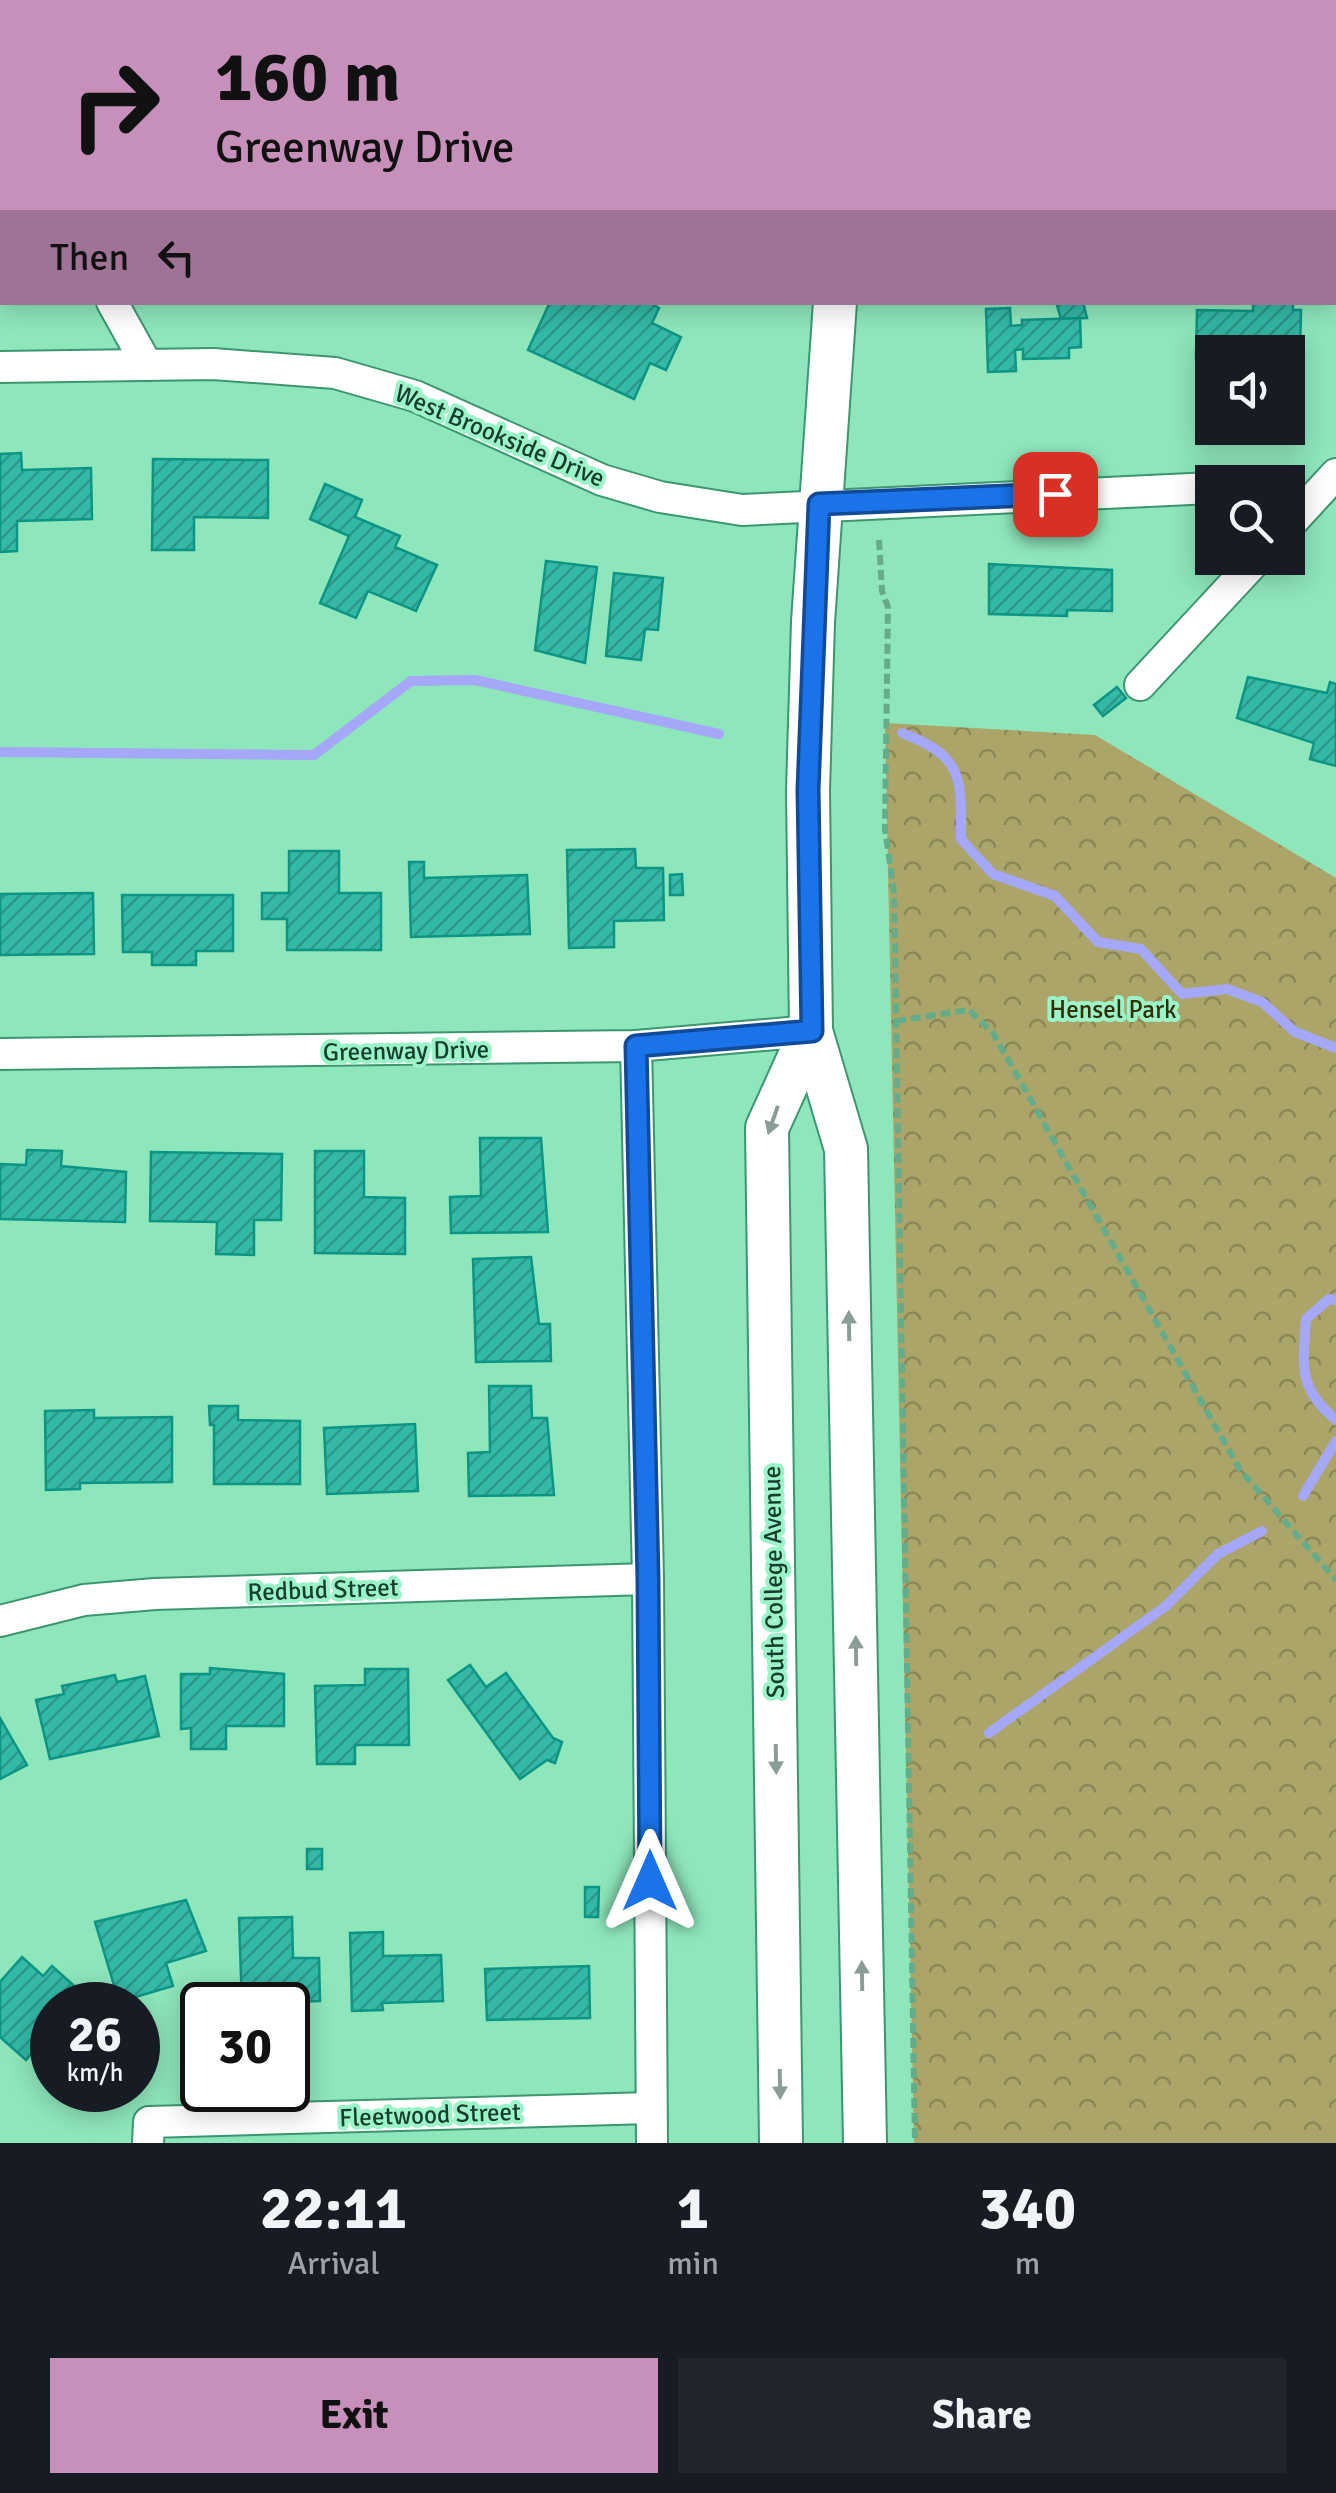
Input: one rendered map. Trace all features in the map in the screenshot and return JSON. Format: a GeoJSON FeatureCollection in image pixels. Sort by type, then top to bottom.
{"type":"FeatureCollection","features":[{"type":"Feature","properties":{"kind":"main road","name":"South College Avenue"},"geometry":{"type":"LineString","coordinates":[[834,305],[819,504],[808,790],[812,1031],[846,1149],[865,2143]]}},
{"type":"Feature","properties":{"kind":"main road","name":"South College Avenue"},"geometry":{"type":"LineString","coordinates":[[781,2143],[767,1128],[812,1031]]}},
{"type":"Feature","properties":{"kind":"street"},"geometry":{"type":"LineString","coordinates":[[114,305],[147,364]]}},
{"type":"Feature","properties":{"kind":"street","name":"West Brookside Drive"},"geometry":{"type":"LineString","coordinates":[[0,367],[214,364],[335,373],[415,396],[521,446],[660,498],[742,510],[1195,489]]}},
{"type":"Feature","properties":{"kind":"street"},"geometry":{"type":"LineString","coordinates":[[1305,485],[1332,484]]}},
{"type":"Feature","properties":{"kind":"street"},"geometry":{"type":"LineString","coordinates":[[1305,510],[1332,484]]}},
{"type":"Feature","properties":{"kind":"street"},"geometry":{"type":"LineString","coordinates":[[1140,684],[1242,575]]}},
{"type":"Feature","properties":{"kind":"street","name":"Greenway Drive"},"geometry":{"type":"LineString","coordinates":[[0,1054],[636,1046],[812,1031]]}},
{"type":"Feature","properties":{"kind":"street"},"geometry":{"type":"LineString","coordinates":[[636,1046],[648,1579],[652,2143]]}},
{"type":"Feature","properties":{"kind":"street","name":"Redbud Street"},"geometry":{"type":"LineString","coordinates":[[0,1621],[84,1600],[154,1594],[648,1579]]}},
{"type":"Feature","properties":{"kind":"street","name":"Fleetwood Street"},"geometry":{"type":"LineString","coordinates":[[149,2133],[651,2108]]}},
{"type":"Feature","properties":{"kind":"path"},"geometry":{"type":"LineString","coordinates":[[879,540],[882,591],[888,607],[885,829],[894,892],[915,2143]]}},
{"type":"Feature","properties":{"kind":"path"},"geometry":{"type":"LineString","coordinates":[[896,1021],[969,1010],[994,1033],[1240,1470],[1336,1580]]}},
{"type":"Feature","properties":{"kind":"green space","name":"Hensel Park"},"geometry":{"type":"Polygon","coordinates":[[[885,723],[1095,735],[1336,878],[1336,2143],[914,2143],[885,723]]]}},
{"type":"Feature","properties":{"kind":"building"},"geometry":{"type":"Polygon","coordinates":[[[549,305],[654,305],[659,308],[652,323],[681,337],[666,370],[650,363],[634,399],[528,350],[549,305]]]}},
{"type":"Feature","properties":{"kind":"building"},"geometry":{"type":"Polygon","coordinates":[[[1057,305],[1084,305],[1087,318],[1061,319],[1057,305]]]}},
{"type":"Feature","properties":{"kind":"building"},"geometry":{"type":"Polygon","coordinates":[[[1253,305],[1293,305],[1293,310],[1301,310],[1300,335],[1196,335],[1197,310],[1253,311],[1253,305]]]}},
{"type":"Feature","properties":{"kind":"building"},"geometry":{"type":"Polygon","coordinates":[[[1010,308],[1011,326],[1022,325],[1022,320],[1080,318],[1081,347],[1069,348],[1069,358],[1023,359],[1023,349],[1015,350],[1016,371],[988,372],[986,309],[1010,308]]]}},
{"type":"Feature","properties":{"kind":"building"},"geometry":{"type":"Polygon","coordinates":[[[21,453],[22,470],[91,468],[92,519],[17,521],[17,551],[0,552],[0,454],[21,453]]]}},
{"type":"Feature","properties":{"kind":"building"},"geometry":{"type":"Polygon","coordinates":[[[153,459],[268,460],[268,518],[194,517],[194,550],[152,550],[153,459]]]}},
{"type":"Feature","properties":{"kind":"building"},"geometry":{"type":"Polygon","coordinates":[[[325,484],[362,500],[355,517],[400,536],[395,547],[437,565],[416,611],[368,591],[356,618],[320,603],[349,536],[310,519],[325,484]]]}},
{"type":"Feature","properties":{"kind":"building"},"geometry":{"type":"Polygon","coordinates":[[[546,561],[597,567],[585,663],[535,650],[546,561]]]}},
{"type":"Feature","properties":{"kind":"building"},"geometry":{"type":"Polygon","coordinates":[[[989,564],[1112,570],[1112,611],[1067,610],[1067,616],[989,614],[989,564]]]}},
{"type":"Feature","properties":{"kind":"building"},"geometry":{"type":"Polygon","coordinates":[[[614,573],[663,578],[658,630],[645,629],[641,660],[606,656],[614,573]]]}},
{"type":"Feature","properties":{"kind":"building"},"geometry":{"type":"Polygon","coordinates":[[[1248,677],[1327,693],[1330,682],[1336,684],[1336,766],[1310,759],[1314,743],[1237,718],[1248,677]]]}},
{"type":"Feature","properties":{"kind":"building"},"geometry":{"type":"Polygon","coordinates":[[[1117,687],[1126,698],[1103,716],[1094,705],[1117,687]]]}},
{"type":"Feature","properties":{"kind":"building"},"geometry":{"type":"Polygon","coordinates":[[[635,849],[636,868],[663,868],[664,920],[614,921],[614,947],[569,948],[567,850],[635,849]]]}},
{"type":"Feature","properties":{"kind":"building"},"geometry":{"type":"Polygon","coordinates":[[[289,851],[339,851],[339,893],[381,893],[381,950],[287,950],[287,919],[262,919],[262,893],[289,893],[289,851]]]}},
{"type":"Feature","properties":{"kind":"building"},"geometry":{"type":"Polygon","coordinates":[[[409,862],[424,862],[424,878],[527,875],[530,934],[411,937],[409,862]]]}},
{"type":"Feature","properties":{"kind":"building"},"geometry":{"type":"Polygon","coordinates":[[[682,874],[683,895],[670,895],[670,875],[682,874]]]}},
{"type":"Feature","properties":{"kind":"building"},"geometry":{"type":"Polygon","coordinates":[[[93,893],[94,954],[0,955],[0,894],[93,893]]]}},
{"type":"Feature","properties":{"kind":"building"},"geometry":{"type":"Polygon","coordinates":[[[122,895],[233,895],[233,951],[196,951],[196,965],[152,965],[152,952],[123,952],[122,895]]]}},
{"type":"Feature","properties":{"kind":"building"},"geometry":{"type":"Polygon","coordinates":[[[480,1138],[541,1138],[548,1232],[451,1233],[450,1197],[481,1196],[480,1138]]]}},
{"type":"Feature","properties":{"kind":"building"},"geometry":{"type":"Polygon","coordinates":[[[27,1150],[62,1151],[61,1166],[126,1172],[125,1222],[0,1219],[0,1164],[26,1165],[27,1150]]]}},
{"type":"Feature","properties":{"kind":"building"},"geometry":{"type":"Polygon","coordinates":[[[315,1151],[364,1151],[364,1197],[405,1198],[405,1254],[315,1253],[315,1151]]]}},
{"type":"Feature","properties":{"kind":"building"},"geometry":{"type":"Polygon","coordinates":[[[151,1152],[282,1154],[281,1220],[254,1220],[254,1255],[216,1254],[217,1222],[150,1221],[151,1152]]]}},
{"type":"Feature","properties":{"kind":"building"},"geometry":{"type":"Polygon","coordinates":[[[531,1257],[539,1324],[550,1324],[551,1361],[476,1362],[473,1259],[531,1257]]]}},
{"type":"Feature","properties":{"kind":"building"},"geometry":{"type":"Polygon","coordinates":[[[489,1386],[531,1386],[532,1418],[547,1418],[554,1495],[469,1496],[468,1453],[490,1452],[489,1386]]]}},
{"type":"Feature","properties":{"kind":"building"},"geometry":{"type":"Polygon","coordinates":[[[209,1406],[238,1406],[238,1420],[300,1421],[300,1484],[214,1484],[214,1425],[210,1425],[209,1406]]]}},
{"type":"Feature","properties":{"kind":"building"},"geometry":{"type":"Polygon","coordinates":[[[94,1410],[94,1418],[172,1417],[172,1482],[80,1483],[80,1489],[46,1490],[45,1411],[94,1410]]]}},
{"type":"Feature","properties":{"kind":"building"},"geometry":{"type":"Polygon","coordinates":[[[415,1424],[418,1491],[327,1494],[324,1428],[415,1424]]]}},
{"type":"Feature","properties":{"kind":"building"},"geometry":{"type":"Polygon","coordinates":[[[470,1665],[486,1687],[506,1673],[553,1738],[562,1742],[555,1763],[547,1760],[520,1779],[448,1680],[470,1665]]]}},
{"type":"Feature","properties":{"kind":"building"},"geometry":{"type":"Polygon","coordinates":[[[210,1668],[284,1674],[284,1726],[226,1726],[226,1749],[191,1749],[191,1728],[181,1729],[181,1674],[210,1674],[210,1668]]]}},
{"type":"Feature","properties":{"kind":"building"},"geometry":{"type":"Polygon","coordinates":[[[365,1669],[408,1669],[409,1745],[355,1745],[355,1764],[317,1764],[315,1686],[365,1685],[365,1669]]]}},
{"type":"Feature","properties":{"kind":"building"},"geometry":{"type":"Polygon","coordinates":[[[115,1675],[117,1682],[145,1676],[159,1736],[50,1759],[36,1700],[64,1694],[62,1686],[115,1675]]]}},
{"type":"Feature","properties":{"kind":"building"},"geometry":{"type":"Polygon","coordinates":[[[0,1718],[27,1765],[0,1779],[0,1718]]]}},
{"type":"Feature","properties":{"kind":"building"},"geometry":{"type":"Polygon","coordinates":[[[307,1849],[322,1849],[322,1869],[307,1869],[307,1849]]]}},
{"type":"Feature","properties":{"kind":"building"},"geometry":{"type":"Polygon","coordinates":[[[585,1887],[599,1887],[598,1917],[585,1917],[585,1887]]]}},
{"type":"Feature","properties":{"kind":"building"},"geometry":{"type":"Polygon","coordinates":[[[186,1900],[206,1951],[166,1963],[173,1986],[160,1990],[160,1982],[113,1982],[95,1922],[186,1900]]]}},
{"type":"Feature","properties":{"kind":"building"},"geometry":{"type":"Polygon","coordinates":[[[292,1917],[293,1958],[319,1958],[320,2001],[310,2001],[310,1982],[241,1982],[239,1918],[292,1917]]]}},
{"type":"Feature","properties":{"kind":"building"},"geometry":{"type":"Polygon","coordinates":[[[383,1932],[383,1956],[441,1955],[443,2001],[382,2003],[383,2010],[352,2011],[350,1933],[383,1932]]]}},
{"type":"Feature","properties":{"kind":"building"},"geometry":{"type":"Polygon","coordinates":[[[22,1957],[43,1976],[52,1966],[70,1982],[30,1982],[30,2056],[26,2060],[0,2037],[0,1982],[22,1957]]]}},
{"type":"Feature","properties":{"kind":"building"},"geometry":{"type":"Polygon","coordinates":[[[589,1966],[590,2018],[487,2020],[485,1969],[589,1966]]]}},
{"type":"Feature","properties":{"kind":"waterway"},"geometry":{"type":"LineString","coordinates":[[0,752],[314,755],[411,681],[475,680],[719,734]]}},
{"type":"Feature","properties":{"kind":"waterway"},"geometry":{"type":"LineString","coordinates":[[902,733],[938,751],[948,761],[959,785],[961,839],[993,874],[1055,896],[1098,942],[1141,949],[1182,994],[1227,989],[1262,1002],[1295,1032],[1336,1048]]}},
{"type":"Feature","properties":{"kind":"waterway"},"geometry":{"type":"LineString","coordinates":[[1336,1300],[1329,1299],[1306,1319],[1304,1363],[1314,1397],[1336,1420]]}},
{"type":"Feature","properties":{"kind":"waterway"},"geometry":{"type":"LineString","coordinates":[[1303,1496],[1336,1441]]}},
{"type":"Feature","properties":{"kind":"waterway"},"geometry":{"type":"LineString","coordinates":[[989,1733],[1166,1606],[1218,1554],[1262,1531]]}},
{"type":"Feature","properties":{"kind":"route"},"geometry":{"type":"LineString","coordinates":[[650,1881],[648,1579],[636,1046],[812,1031],[808,790],[819,504],[1055,494]]}}]}
